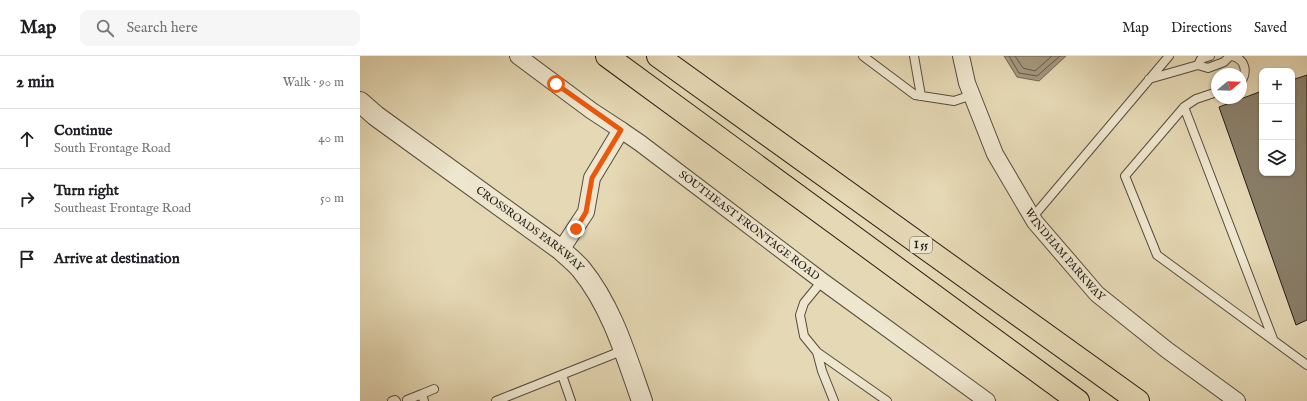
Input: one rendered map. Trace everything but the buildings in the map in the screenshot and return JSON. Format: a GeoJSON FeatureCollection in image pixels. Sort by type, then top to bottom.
{"type":"FeatureCollection","features":[{"type":"Feature","properties":{"kind":"highway"},"geometry":{"type":"LineString","coordinates":[[607,56],[1078,401]]}},
{"type":"Feature","properties":{"kind":"highway","name":"I 55"},"geometry":{"type":"LineString","coordinates":[[658,56],[1138,401]]}},
{"type":"Feature","properties":{"kind":"street","name":"SOUTHEAST FRONTAGE ROAD"},"geometry":{"type":"LineString","coordinates":[[518,56],[592,111],[640,143],[822,281],[986,401]]}},
{"type":"Feature","properties":{"kind":"street","name":"WINDHAM PARKWAY"},"geometry":{"type":"LineString","coordinates":[[961,56],[967,83],[995,154],[1032,218],[1097,294],[1167,350],[1237,401]]}},
{"type":"Feature","properties":{"kind":"street","name":"CROSSROADS PARKWAY"},"geometry":{"type":"LineString","coordinates":[[360,102],[376,116],[561,250],[580,269],[605,305],[624,350],[642,401]]}},
{"type":"Feature","properties":{"kind":"street"},"geometry":{"type":"LineString","coordinates":[[561,250],[586,212],[592,178],[621,130]]}},
{"type":"Feature","properties":{"kind":"lane"},"geometry":{"type":"LineString","coordinates":[[863,56],[915,95],[954,101],[972,95]]}},
{"type":"Feature","properties":{"kind":"lane"},"geometry":{"type":"LineString","coordinates":[[914,56],[921,96]]}},
{"type":"Feature","properties":{"kind":"lane"},"geometry":{"type":"LineString","coordinates":[[1032,218],[1169,56]]}},
{"type":"Feature","properties":{"kind":"lane"},"geometry":{"type":"LineString","coordinates":[[1198,65],[1201,59],[1210,56]]}},
{"type":"Feature","properties":{"kind":"lane"},"geometry":{"type":"LineString","coordinates":[[1149,79],[1198,65],[1208,68],[1224,62],[1231,56],[1240,59],[1245,68]]}},
{"type":"Feature","properties":{"kind":"lane"},"geometry":{"type":"LineString","coordinates":[[1211,94],[1196,99],[1184,107],[1125,176],[1157,255],[1307,365]]}},
{"type":"Feature","properties":{"kind":"lane"},"geometry":{"type":"LineString","coordinates":[[1184,107],[1273,340]]}},
{"type":"Feature","properties":{"kind":"lane"},"geometry":{"type":"LineString","coordinates":[[822,281],[804,303],[800,315],[804,336],[817,352],[887,401]]}},
{"type":"Feature","properties":{"kind":"lane"},"geometry":{"type":"LineString","coordinates":[[496,401],[624,350]]}},
{"type":"Feature","properties":{"kind":"lane"},"geometry":{"type":"LineString","coordinates":[[817,352],[822,371],[834,401]]}},
{"type":"Feature","properties":{"kind":"lane"},"geometry":{"type":"LineString","coordinates":[[562,374],[571,401]]}},
{"type":"Feature","properties":{"kind":"lane"},"geometry":{"type":"LineString","coordinates":[[407,400],[423,397],[434,389]]}},
{"type":"Feature","properties":{"kind":"lane"},"geometry":{"type":"LineString","coordinates":[[392,401],[396,401]]}},
{"type":"Feature","properties":{"kind":"water"},"geometry":{"type":"Polygon","coordinates":[[[1004,56],[1066,56],[1039,81],[1017,77],[1004,56]]]}},
{"type":"Feature","properties":{"kind":"route"},"geometry":{"type":"LineString","coordinates":[[556,84],[592,111],[621,130],[592,178],[586,212],[576,229]]}}]}
